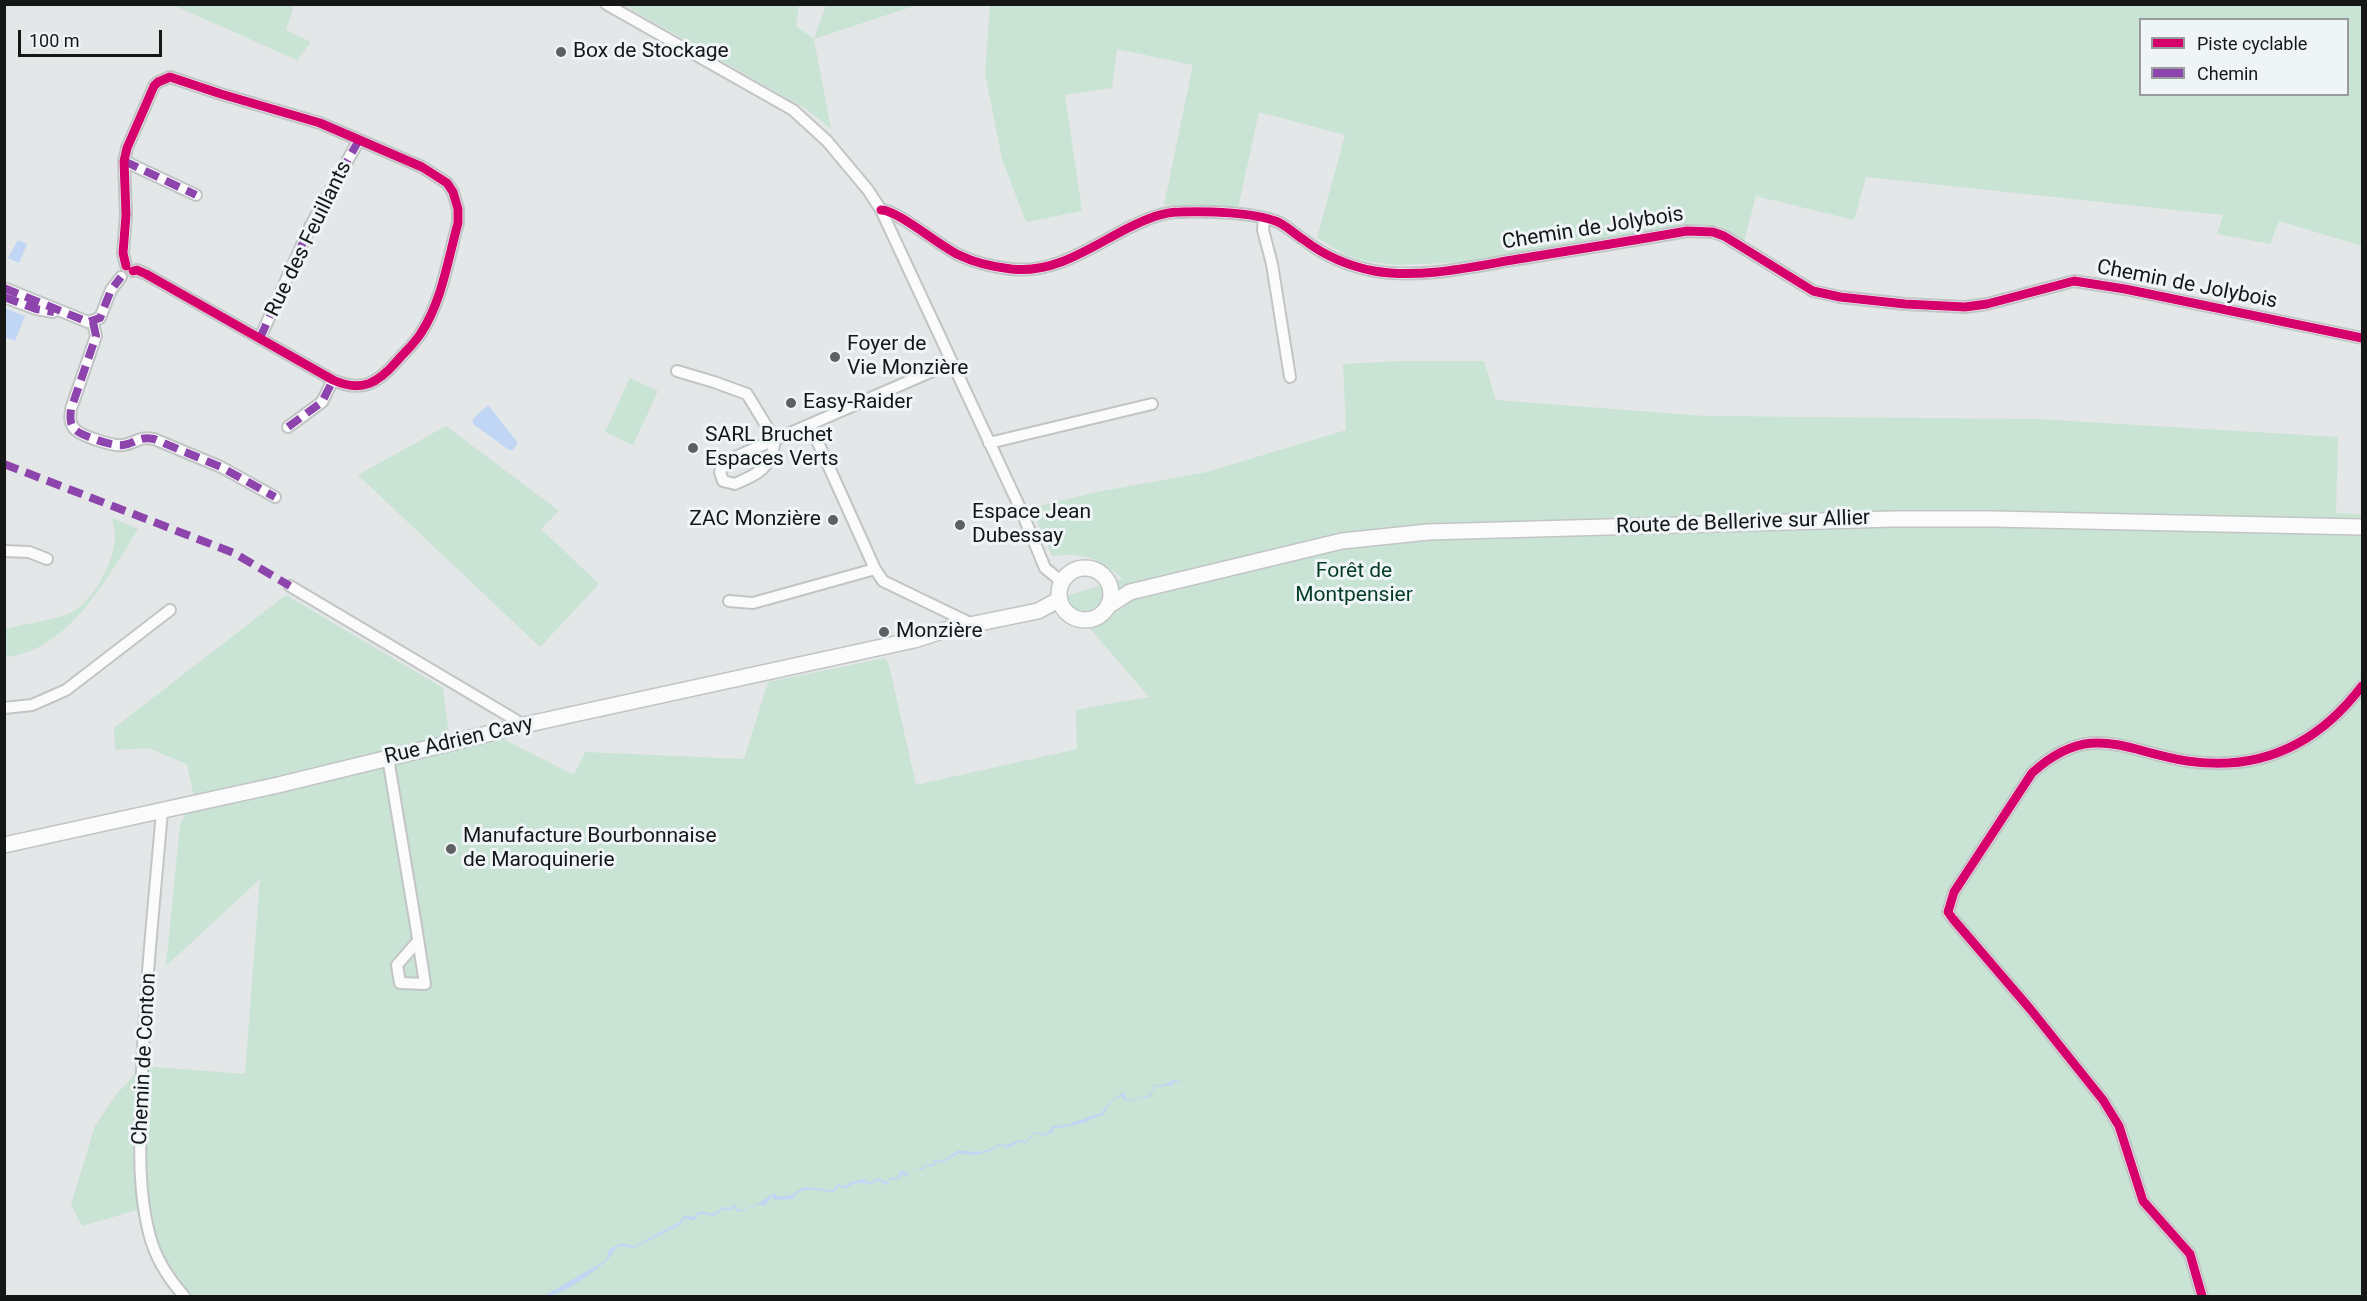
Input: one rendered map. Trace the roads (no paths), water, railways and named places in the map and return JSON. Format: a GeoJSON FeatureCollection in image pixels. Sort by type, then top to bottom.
{"type":"FeatureCollection","features":[{"type":"Feature","properties":{"kind":"main road","name":"Route de Bellerive sur Allier"},"geometry":{"type":"LineString","coordinates":[[1108,606],[1130,592],[1342,542],[1428,532],[1893,519],[2362,527]]}},
{"type":"Feature","properties":{"kind":"main road"},"geometry":{"type":"LineString","coordinates":[[1092,569],[1106,579],[1110,587],[1108,606],[1103,612],[1089,619],[1075,618],[1069,614],[1060,599],[1062,582],[1075,570],[1092,569]]}},
{"type":"Feature","properties":{"kind":"main road","name":"Route de Bellerive sur Allier"},"geometry":{"type":"LineString","coordinates":[[1110,587],[1130,592]]}},
{"type":"Feature","properties":{"kind":"main road","name":"Rue Adrien Cavy"},"geometry":{"type":"LineString","coordinates":[[4,844],[162,811],[524,725],[914,640],[945,630],[1038,610],[1060,599]]}},
{"type":"Feature","properties":{"kind":"main road","name":"Rue Adrien Cavy"},"geometry":{"type":"LineString","coordinates":[[914,640],[930,639],[1049,615],[1069,614]]}},
{"type":"Feature","properties":{"kind":"street"},"geometry":{"type":"LineString","coordinates":[[606,4],[793,110],[826,141],[868,190],[882,210],[1045,568],[1062,582]]}},
{"type":"Feature","properties":{"kind":"street"},"geometry":{"type":"LineString","coordinates":[[4,288],[88,322],[100,318],[111,290],[121,277],[129,278],[129,268],[123,253],[126,215],[124,161],[127,148],[150,92],[158,82],[170,77],[320,123],[422,167],[447,183],[458,209],[458,223],[430,316],[415,341],[385,375],[378,380],[354,386],[333,380],[146,274],[129,268]]}},
{"type":"Feature","properties":{"kind":"street","name":"Rue des Feuillants"},"geometry":{"type":"LineString","coordinates":[[260,338],[310,227],[359,140]]}},
{"type":"Feature","properties":{"kind":"street"},"geometry":{"type":"LineString","coordinates":[[124,161],[196,195]]}},
{"type":"Feature","properties":{"kind":"street","name":"Chemin de Jolybois"},"geometry":{"type":"LineString","coordinates":[[882,210],[903,219],[941,246],[960,256],[980,263],[1011,269],[1034,270],[1056,265],[1145,220],[1179,212],[1244,215],[1276,221],[1341,263],[1375,271],[1411,273],[1455,270],[1687,231],[1713,232],[1724,236],[1813,291],[1840,297],[1965,307],[1987,304],[2074,281],[2125,289],[2362,339]]}},
{"type":"Feature","properties":{"kind":"street"},"geometry":{"type":"LineString","coordinates":[[1264,219],[1263,230],[1272,264],[1290,377]]}},
{"type":"Feature","properties":{"kind":"street"},"geometry":{"type":"LineString","coordinates":[[4,297],[36,309],[68,315]]}},
{"type":"Feature","properties":{"kind":"street"},"geometry":{"type":"LineString","coordinates":[[93,322],[96,336],[70,409],[70,421],[76,431],[113,445],[123,445],[143,437],[154,439],[221,467],[275,497]]}},
{"type":"Feature","properties":{"kind":"street"},"geometry":{"type":"LineString","coordinates":[[677,371],[747,394],[775,440],[772,458],[757,474],[735,484],[723,481],[720,472],[726,461],[775,440],[810,425],[951,363]]}},
{"type":"Feature","properties":{"kind":"street"},"geometry":{"type":"LineString","coordinates":[[288,427],[322,402],[333,380]]}},
{"type":"Feature","properties":{"kind":"street"},"geometry":{"type":"LineString","coordinates":[[989,442],[1152,404]]}},
{"type":"Feature","properties":{"kind":"street"},"geometry":{"type":"LineString","coordinates":[[810,425],[875,569],[883,581],[972,624]]}},
{"type":"Feature","properties":{"kind":"street"},"geometry":{"type":"LineString","coordinates":[[4,551],[29,552],[47,559]]}},
{"type":"Feature","properties":{"kind":"street"},"geometry":{"type":"LineString","coordinates":[[729,601],[753,603],[875,569]]}},
{"type":"Feature","properties":{"kind":"street"},"geometry":{"type":"LineString","coordinates":[[290,586],[524,725]]}},
{"type":"Feature","properties":{"kind":"street"},"geometry":{"type":"LineString","coordinates":[[4,708],[32,705],[66,690],[170,610]]}},
{"type":"Feature","properties":{"kind":"street"},"geometry":{"type":"LineString","coordinates":[[944,612],[947,621],[945,630]]}},
{"type":"Feature","properties":{"kind":"street"},"geometry":{"type":"LineString","coordinates":[[2202,1296],[2190,1254],[2143,1201],[2119,1126],[2103,1100],[1948,912],[1954,892],[2032,773],[2046,760],[2071,748],[2090,743],[2113,742],[2185,761],[2213,764],[2240,763],[2299,745],[2329,722],[2362,686]]}},
{"type":"Feature","properties":{"kind":"street"},"geometry":{"type":"LineString","coordinates":[[387,758],[418,941]]}},
{"type":"Feature","properties":{"kind":"street","name":"Chemin de Conton"},"geometry":{"type":"LineString","coordinates":[[162,811],[141,1066],[140,1163],[142,1195],[149,1233],[158,1260],[184,1296]]}},
{"type":"Feature","properties":{"kind":"water"},"geometry":{"type":"Polygon","coordinates":[[[18,240],[27,244],[19,263],[8,258],[18,240]]]}},
{"type":"Feature","properties":{"kind":"water"},"geometry":{"type":"Polygon","coordinates":[[[4,308],[25,316],[15,341],[5,337],[4,308]]]}},
{"type":"Feature","properties":{"kind":"water"},"geometry":{"type":"Polygon","coordinates":[[[488,405],[518,443],[513,450],[509,450],[473,424],[473,419],[488,405]]]}},
{"type":"Feature","properties":{"kind":"water"},"geometry":{"type":"Polygon","coordinates":[[[1175,1080],[1183,1083],[1175,1082],[1171,1086],[1155,1086],[1154,1091],[1148,1098],[1124,1101],[1122,1096],[1113,1100],[1102,1116],[1083,1123],[1054,1128],[1053,1132],[1044,1136],[1035,1133],[1026,1143],[1019,1142],[1008,1148],[1000,1145],[981,1154],[959,1153],[942,1163],[936,1162],[934,1166],[925,1166],[923,1170],[917,1170],[924,1165],[932,1164],[934,1160],[942,1161],[959,1150],[980,1152],[999,1144],[1007,1145],[1019,1140],[1026,1141],[1034,1132],[1045,1134],[1051,1130],[1052,1126],[1072,1124],[1074,1121],[1100,1114],[1113,1099],[1124,1092],[1126,1100],[1147,1096],[1153,1091],[1154,1085],[1163,1085],[1175,1080]]]}},
{"type":"Feature","properties":{"kind":"water"},"geometry":{"type":"Polygon","coordinates":[[[901,1170],[908,1174],[912,1172],[906,1177],[902,1174],[899,1180],[891,1179],[886,1185],[878,1180],[870,1185],[854,1184],[846,1189],[838,1186],[835,1192],[812,1189],[801,1191],[793,1199],[775,1200],[772,1196],[765,1206],[761,1204],[738,1212],[734,1207],[730,1210],[724,1209],[714,1216],[700,1214],[693,1221],[686,1218],[680,1225],[634,1248],[619,1246],[607,1260],[577,1283],[544,1296],[601,1263],[607,1258],[609,1250],[620,1243],[634,1246],[680,1222],[685,1215],[693,1217],[700,1211],[712,1214],[724,1207],[730,1208],[734,1204],[739,1210],[745,1209],[774,1193],[778,1197],[792,1195],[803,1187],[833,1190],[838,1184],[845,1186],[864,1179],[869,1183],[877,1178],[887,1182],[891,1177],[898,1178],[901,1170]]]}},
{"type":"Feature","properties":{"kind":"place","name":"Box de Stockage"},"geometry":{"type":"Point","coordinates":[561,52]}},
{"type":"Feature","properties":{"kind":"place","name":"Foyer de Vie Monzière"},"geometry":{"type":"Point","coordinates":[835,357]}},
{"type":"Feature","properties":{"kind":"place","name":"Easy-Raider"},"geometry":{"type":"Point","coordinates":[791,403]}},
{"type":"Feature","properties":{"kind":"place","name":"SARL Bruchet Espaces Verts"},"geometry":{"type":"Point","coordinates":[693,448]}},
{"type":"Feature","properties":{"kind":"place","name":"ZAC Monzière"},"geometry":{"type":"Point","coordinates":[833,520]}},
{"type":"Feature","properties":{"kind":"place","name":"Espace Jean Dubessay"},"geometry":{"type":"Point","coordinates":[960,525]}},
{"type":"Feature","properties":{"kind":"place","name":"Monzière"},"geometry":{"type":"Point","coordinates":[884,632]}},
{"type":"Feature","properties":{"kind":"place","name":"Manufacture Bourbonnaise de Maroquinerie"},"geometry":{"type":"Point","coordinates":[451,849]}},
{"type":"Feature","properties":{"kind":"park label","name":"Forêt de Montpensier"},"geometry":{"type":"Point","coordinates":[1354,584]}}]}
